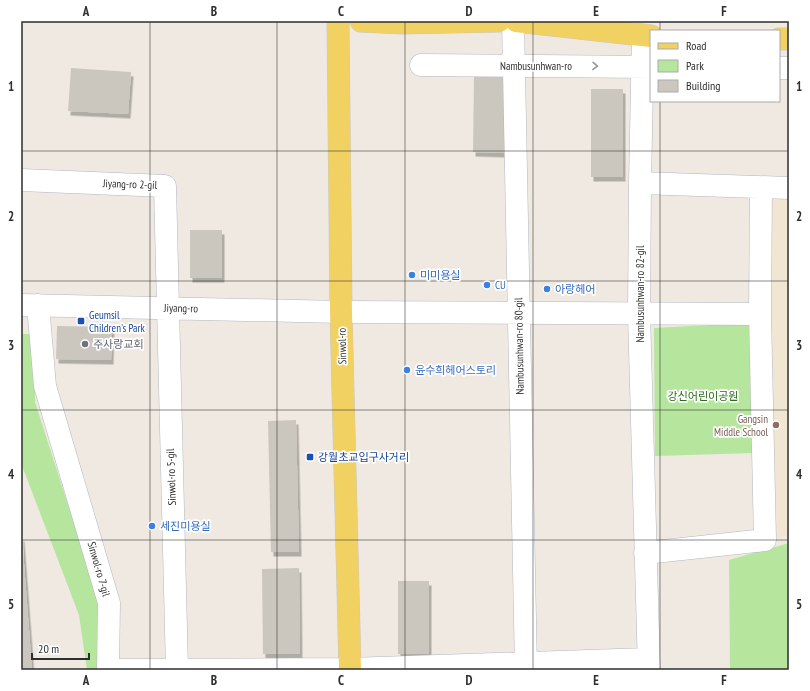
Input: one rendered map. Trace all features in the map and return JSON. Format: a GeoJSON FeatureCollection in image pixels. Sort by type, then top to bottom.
{"type":"FeatureCollection","features":[{"type":"Feature","properties":{"kind":"main road","name":"Sinwol-ro"},"geometry":{"type":"LineString","coordinates":[[338,21],[341,312],[350,670]]}},
{"type":"Feature","properties":{"kind":"main road"},"geometry":{"type":"LineString","coordinates":[[361,21],[403,23],[499,21]]}},
{"type":"Feature","properties":{"kind":"main road"},"geometry":{"type":"LineString","coordinates":[[515,21],[647,36]]}},
{"type":"Feature","properties":{"kind":"street","name":"Nambusunhwan-ro 80-gil"},"geometry":{"type":"LineString","coordinates":[[515,21],[514,66],[518,313],[526,667]]}},
{"type":"Feature","properties":{"kind":"street","name":"Nambusunhwan-ro 82-gil"},"geometry":{"type":"LineString","coordinates":[[647,36],[647,67],[640,183],[640,314],[648,665]]}},
{"type":"Feature","properties":{"kind":"street","name":"Nambusunhwan-ro"},"geometry":{"type":"LineString","coordinates":[[421,65],[647,67]]}},
{"type":"Feature","properties":{"kind":"street","name":"Jiyang-ro 2-gil"},"geometry":{"type":"LineString","coordinates":[[21,180],[165,186],[167,308]]}},
{"type":"Feature","properties":{"kind":"street"},"geometry":{"type":"LineString","coordinates":[[640,183],[789,188]]}},
{"type":"Feature","properties":{"kind":"street"},"geometry":{"type":"LineString","coordinates":[[645,553],[765,540],[760,314],[761,188]]}},
{"type":"Feature","properties":{"kind":"street","name":"Jiyang-ro"},"geometry":{"type":"LineString","coordinates":[[30,305],[341,312],[760,314]]}},
{"type":"Feature","properties":{"kind":"street","name":"Sinwol-ro 7-gil"},"geometry":{"type":"LineString","coordinates":[[30,305],[45,386],[109,603],[108,670],[350,670],[648,665]]}},
{"type":"Feature","properties":{"kind":"street","name":"Sinwol-ro 5-gil"},"geometry":{"type":"LineString","coordinates":[[167,308],[177,669]]}},
{"type":"Feature","properties":{"kind":"shaded area","name":"Gangsin Middle School"},"geometry":{"type":"Polygon","coordinates":[[[761,188],[789,188],[789,535],[765,540],[761,188]]]}},
{"type":"Feature","properties":{"kind":"green space","name":"강신어린이공원"},"geometry":{"type":"Polygon","coordinates":[[[750,323],[754,453],[655,456],[654,328],[750,323]]]}},
{"type":"Feature","properties":{"kind":"green space"},"geometry":{"type":"Polygon","coordinates":[[[21,334],[30,334],[36,344],[35,402],[102,611],[102,670],[87,670],[79,615],[21,463],[21,334]]]}},
{"type":"Feature","properties":{"kind":"green space"},"geometry":{"type":"Polygon","coordinates":[[[789,543],[789,670],[730,670],[729,560],[789,543]]]}},
{"type":"Feature","properties":{"kind":"building"},"geometry":{"type":"Polygon","coordinates":[[[71,68],[131,72],[128,114],[68,111],[71,68]]]}},
{"type":"Feature","properties":{"kind":"building"},"geometry":{"type":"Polygon","coordinates":[[[474,74],[505,75],[504,153],[473,152],[474,74]]]}},
{"type":"Feature","properties":{"kind":"building"},"geometry":{"type":"Polygon","coordinates":[[[591,89],[623,89],[623,177],[591,177],[591,89]]]}},
{"type":"Feature","properties":{"kind":"building"},"geometry":{"type":"Polygon","coordinates":[[[190,230],[222,230],[222,278],[190,278],[190,230]]]}},
{"type":"Feature","properties":{"kind":"building"},"geometry":{"type":"Polygon","coordinates":[[[57,326],[112,327],[111,360],[56,359],[57,326]]]}},
{"type":"Feature","properties":{"kind":"building"},"geometry":{"type":"Polygon","coordinates":[[[296,420],[299,552],[271,552],[268,421],[296,420]]]}},
{"type":"Feature","properties":{"kind":"building"},"geometry":{"type":"Polygon","coordinates":[[[22,537],[32,670],[21,670],[22,537]]]}},
{"type":"Feature","properties":{"kind":"building"},"geometry":{"type":"Polygon","coordinates":[[[299,568],[300,654],[263,654],[262,569],[299,568]]]}},
{"type":"Feature","properties":{"kind":"building"},"geometry":{"type":"Polygon","coordinates":[[[398,581],[429,581],[429,654],[398,654],[398,581]]]}},
{"type":"Feature","properties":{"kind":"place","name":"미미용실"},"geometry":{"type":"Point","coordinates":[412,275]}},
{"type":"Feature","properties":{"kind":"place","name":"CU"},"geometry":{"type":"Point","coordinates":[487,285]}},
{"type":"Feature","properties":{"kind":"place","name":"아랑헤어"},"geometry":{"type":"Point","coordinates":[547,289]}},
{"type":"Feature","properties":{"kind":"place","name":"Geumsil Children's Park"},"geometry":{"type":"Point","coordinates":[81,321]}},
{"type":"Feature","properties":{"kind":"place","name":"주사랑교회"},"geometry":{"type":"Point","coordinates":[85,344]}},
{"type":"Feature","properties":{"kind":"place","name":"윤수희헤어스토리"},"geometry":{"type":"Point","coordinates":[407,370]}},
{"type":"Feature","properties":{"kind":"place","name":"Gangsin Middle School"},"geometry":{"type":"Point","coordinates":[776,425]}},
{"type":"Feature","properties":{"kind":"place","name":"강월초교입구사거리"},"geometry":{"type":"Point","coordinates":[310,457]}},
{"type":"Feature","properties":{"kind":"place","name":"세진미용실"},"geometry":{"type":"Point","coordinates":[152,526]}}]}
